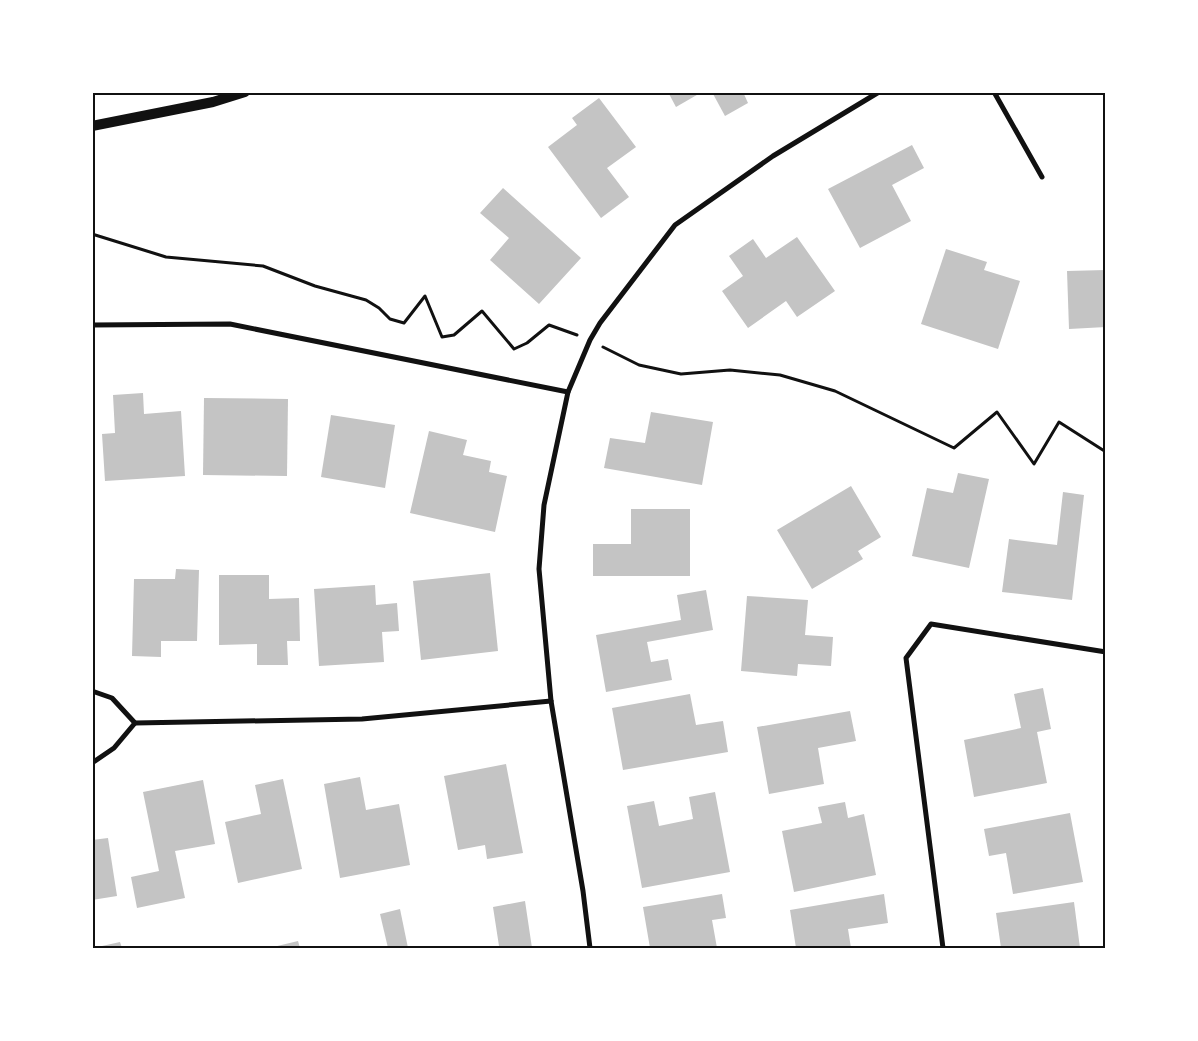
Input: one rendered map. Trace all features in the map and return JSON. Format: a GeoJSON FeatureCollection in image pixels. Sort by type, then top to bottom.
{"type":"FeatureCollection","features":[{"type":"Feature","properties":{"kind":"main road"},"geometry":{"type":"LineString","coordinates":[[92,126],[213,102],[245,92]]}},
{"type":"Feature","properties":{"kind":"street"},"geometry":{"type":"LineString","coordinates":[[590,948],[583,891],[551,701],[539,569],[544,505],[568,392],[590,340],[600,323],[674,225],[773,156],[879,92]]}},
{"type":"Feature","properties":{"kind":"street"},"geometry":{"type":"LineString","coordinates":[[994,92],[1042,177]]}},
{"type":"Feature","properties":{"kind":"street"},"geometry":{"type":"LineString","coordinates":[[92,325],[230,324],[568,392]]}},
{"type":"Feature","properties":{"kind":"street"},"geometry":{"type":"LineString","coordinates":[[943,948],[906,658],[931,624],[1106,652]]}},
{"type":"Feature","properties":{"kind":"street"},"geometry":{"type":"LineString","coordinates":[[92,691],[112,698],[135,722],[362,720],[551,701]]}},
{"type":"Feature","properties":{"kind":"street"},"geometry":{"type":"LineString","coordinates":[[92,763],[114,748],[135,722]]}},
{"type":"Feature","properties":{"kind":"path"},"geometry":{"type":"LineString","coordinates":[[92,234],[166,257],[263,266],[315,286],[366,300],[379,308],[390,319],[404,323],[425,296],[442,337],[454,335],[482,311],[514,349],[527,343],[549,325],[590,340],[639,365],[681,374],[730,370],[780,375],[835,391],[954,448],[997,412],[1034,464],[1059,422],[1106,452]]}},
{"type":"Feature","properties":{"kind":"building"},"geometry":{"type":"Polygon","coordinates":[[[668,92],[702,92],[676,107],[668,92]]]}},
{"type":"Feature","properties":{"kind":"building"},"geometry":{"type":"Polygon","coordinates":[[[712,92],[743,92],[748,103],[725,116],[712,92]]]}},
{"type":"Feature","properties":{"kind":"building"},"geometry":{"type":"Polygon","coordinates":[[[599,98],[636,147],[607,168],[629,197],[601,218],[548,147],[577,125],[572,118],[599,98]]]}},
{"type":"Feature","properties":{"kind":"building"},"geometry":{"type":"Polygon","coordinates":[[[912,145],[924,168],[892,185],[911,221],[860,248],[828,189],[912,145]]]}},
{"type":"Feature","properties":{"kind":"building"},"geometry":{"type":"Polygon","coordinates":[[[503,188],[581,258],[539,304],[490,260],[509,238],[480,213],[503,188]]]}},
{"type":"Feature","properties":{"kind":"building"},"geometry":{"type":"Polygon","coordinates":[[[797,237],[835,291],[797,317],[786,301],[748,328],[722,291],[743,276],[729,256],[753,239],[766,258],[797,237]]]}},
{"type":"Feature","properties":{"kind":"building"},"geometry":{"type":"Polygon","coordinates":[[[946,249],[987,262],[984,270],[1020,281],[998,349],[921,324],[946,249]]]}},
{"type":"Feature","properties":{"kind":"building"},"geometry":{"type":"Polygon","coordinates":[[[1106,270],[1106,327],[1069,329],[1067,271],[1106,270]]]}},
{"type":"Feature","properties":{"kind":"building"},"geometry":{"type":"Polygon","coordinates":[[[143,393],[144,414],[181,411],[185,476],[105,481],[102,434],[115,433],[113,395],[143,393]]]}},
{"type":"Feature","properties":{"kind":"building"},"geometry":{"type":"Polygon","coordinates":[[[204,398],[288,399],[287,476],[203,475],[204,398]]]}},
{"type":"Feature","properties":{"kind":"building"},"geometry":{"type":"Polygon","coordinates":[[[651,412],[713,422],[702,485],[604,468],[610,438],[645,443],[651,412]]]}},
{"type":"Feature","properties":{"kind":"building"},"geometry":{"type":"Polygon","coordinates":[[[331,415],[395,425],[385,488],[321,477],[331,415]]]}},
{"type":"Feature","properties":{"kind":"building"},"geometry":{"type":"Polygon","coordinates":[[[429,431],[467,440],[463,455],[491,461],[489,472],[507,476],[495,532],[410,513],[429,431]]]}},
{"type":"Feature","properties":{"kind":"building"},"geometry":{"type":"Polygon","coordinates":[[[958,473],[989,479],[969,568],[912,556],[927,488],[953,493],[958,473]]]}},
{"type":"Feature","properties":{"kind":"building"},"geometry":{"type":"Polygon","coordinates":[[[851,486],[881,537],[858,551],[863,559],[812,589],[777,530],[851,486]]]}},
{"type":"Feature","properties":{"kind":"building"},"geometry":{"type":"Polygon","coordinates":[[[1063,492],[1084,495],[1072,600],[1002,592],[1009,539],[1057,545],[1063,492]]]}},
{"type":"Feature","properties":{"kind":"building"},"geometry":{"type":"Polygon","coordinates":[[[631,509],[690,509],[690,576],[593,576],[593,544],[631,544],[631,509]]]}},
{"type":"Feature","properties":{"kind":"building"},"geometry":{"type":"Polygon","coordinates":[[[176,569],[199,570],[197,641],[161,641],[161,657],[132,656],[134,579],[175,579],[176,569]]]}},
{"type":"Feature","properties":{"kind":"building"},"geometry":{"type":"Polygon","coordinates":[[[490,573],[498,651],[421,660],[413,581],[490,573]]]}},
{"type":"Feature","properties":{"kind":"building"},"geometry":{"type":"Polygon","coordinates":[[[219,575],[269,575],[269,599],[299,598],[300,641],[287,641],[288,665],[257,665],[257,644],[219,645],[219,575]]]}},
{"type":"Feature","properties":{"kind":"building"},"geometry":{"type":"Polygon","coordinates":[[[375,585],[376,605],[397,603],[399,631],[382,632],[384,662],[319,666],[314,589],[375,585]]]}},
{"type":"Feature","properties":{"kind":"building"},"geometry":{"type":"Polygon","coordinates":[[[706,590],[713,630],[647,642],[651,662],[668,659],[672,680],[606,692],[596,635],[681,620],[677,595],[706,590]]]}},
{"type":"Feature","properties":{"kind":"building"},"geometry":{"type":"Polygon","coordinates":[[[747,596],[808,600],[805,635],[833,637],[831,666],[798,664],[797,676],[741,671],[747,596]]]}},
{"type":"Feature","properties":{"kind":"building"},"geometry":{"type":"Polygon","coordinates":[[[1043,688],[1051,729],[1037,732],[1047,783],[974,797],[964,740],[1021,728],[1014,694],[1043,688]]]}},
{"type":"Feature","properties":{"kind":"building"},"geometry":{"type":"Polygon","coordinates":[[[690,694],[696,725],[723,721],[728,752],[623,770],[612,708],[690,694]]]}},
{"type":"Feature","properties":{"kind":"building"},"geometry":{"type":"Polygon","coordinates":[[[850,711],[856,741],[818,748],[824,784],[769,794],[757,727],[850,711]]]}},
{"type":"Feature","properties":{"kind":"building"},"geometry":{"type":"Polygon","coordinates":[[[506,764],[523,853],[487,859],[485,845],[458,850],[444,776],[506,764]]]}},
{"type":"Feature","properties":{"kind":"building"},"geometry":{"type":"Polygon","coordinates":[[[360,777],[366,810],[399,804],[410,865],[340,878],[324,784],[360,777]]]}},
{"type":"Feature","properties":{"kind":"building"},"geometry":{"type":"Polygon","coordinates":[[[283,779],[302,869],[238,883],[225,822],[261,814],[255,785],[283,779]]]}},
{"type":"Feature","properties":{"kind":"building"},"geometry":{"type":"Polygon","coordinates":[[[203,780],[215,844],[175,851],[185,898],[137,908],[131,877],[159,871],[143,792],[203,780]]]}},
{"type":"Feature","properties":{"kind":"building"},"geometry":{"type":"Polygon","coordinates":[[[715,792],[730,872],[642,888],[627,806],[654,801],[659,826],[693,819],[689,797],[715,792]]]}},
{"type":"Feature","properties":{"kind":"building"},"geometry":{"type":"Polygon","coordinates":[[[845,802],[848,818],[864,814],[876,875],[794,892],[782,831],[822,823],[818,807],[845,802]]]}},
{"type":"Feature","properties":{"kind":"building"},"geometry":{"type":"Polygon","coordinates":[[[1070,813],[1083,882],[1013,894],[1006,853],[989,856],[984,829],[1070,813]]]}},
{"type":"Feature","properties":{"kind":"building"},"geometry":{"type":"Polygon","coordinates":[[[108,838],[117,896],[92,900],[92,840],[108,838]]]}},
{"type":"Feature","properties":{"kind":"building"},"geometry":{"type":"Polygon","coordinates":[[[722,894],[726,918],[712,920],[717,948],[650,948],[643,907],[722,894]]]}},
{"type":"Feature","properties":{"kind":"building"},"geometry":{"type":"Polygon","coordinates":[[[884,894],[888,923],[848,929],[851,948],[796,948],[790,910],[884,894]]]}},
{"type":"Feature","properties":{"kind":"building"},"geometry":{"type":"Polygon","coordinates":[[[525,901],[532,948],[487,948],[499,946],[493,907],[525,901]]]}},
{"type":"Feature","properties":{"kind":"building"},"geometry":{"type":"Polygon","coordinates":[[[1074,902],[1080,948],[1001,948],[996,913],[1074,902]]]}},
{"type":"Feature","properties":{"kind":"building"},"geometry":{"type":"Polygon","coordinates":[[[400,909],[408,948],[388,948],[380,914],[400,909]]]}},
{"type":"Feature","properties":{"kind":"building"},"geometry":{"type":"Polygon","coordinates":[[[298,941],[300,948],[269,948],[298,941]]]}},
{"type":"Feature","properties":{"kind":"building"},"geometry":{"type":"Polygon","coordinates":[[[120,942],[122,948],[93,948],[120,942]]]}}]}
